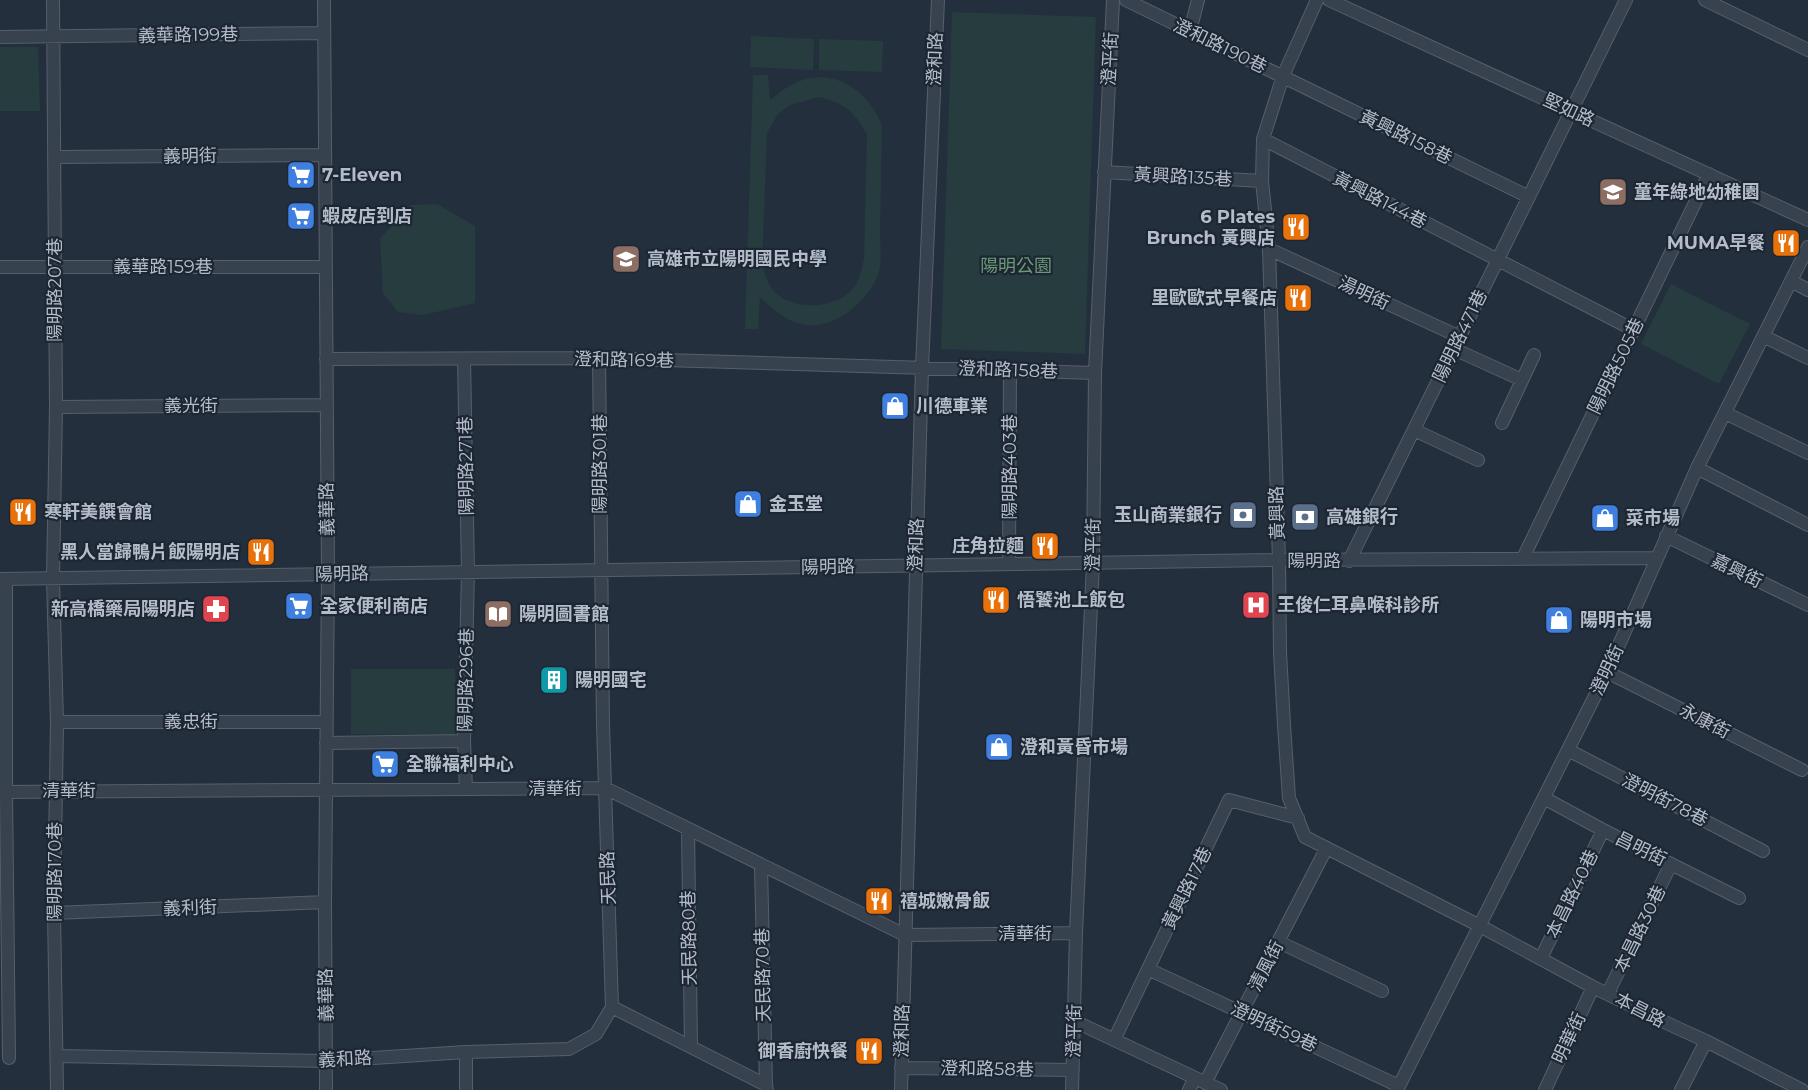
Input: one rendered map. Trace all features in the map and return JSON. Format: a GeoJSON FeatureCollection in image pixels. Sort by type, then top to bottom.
{"type":"FeatureCollection","features":[{"type":"Feature","properties":{"kind":"street","name":"陽明路207巷"},"geometry":{"type":"LineString","coordinates":[[53,0],[56,407],[53,579]]}},
{"type":"Feature","properties":{"kind":"street","name":"義華路"},"geometry":{"type":"LineString","coordinates":[[324,0],[328,574],[326,1090]]}},
{"type":"Feature","properties":{"kind":"street","name":"澄和路"},"geometry":{"type":"LineString","coordinates":[[901,1090],[922,368],[938,0]]}},
{"type":"Feature","properties":{"kind":"street","name":"澄平街"},"geometry":{"type":"LineString","coordinates":[[1072,1090],[1076,933],[1093,563],[1095,373],[1113,0]]}},
{"type":"Feature","properties":{"kind":"street","name":"澄和路190巷"},"geometry":{"type":"LineString","coordinates":[[1126,0],[1282,76]]}},
{"type":"Feature","properties":{"kind":"street"},"geometry":{"type":"LineString","coordinates":[[1190,31],[1198,0]]}},
{"type":"Feature","properties":{"kind":"street","name":"黃興路"},"geometry":{"type":"LineString","coordinates":[[1317,0],[1282,76],[1263,139],[1262,182],[1269,249],[1280,652],[1289,798],[1305,837],[1479,926]]}},
{"type":"Feature","properties":{"kind":"street","name":"堅如路"},"geometry":{"type":"LineString","coordinates":[[1329,0],[1808,220]]}},
{"type":"Feature","properties":{"kind":"street","name":"陽明路471巷"},"geometry":{"type":"LineString","coordinates":[[1349,561],[1626,0]]}},
{"type":"Feature","properties":{"kind":"street"},"geometry":{"type":"LineString","coordinates":[[1706,0],[1808,50]]}},
{"type":"Feature","properties":{"kind":"street","name":"義華路199巷"},"geometry":{"type":"LineString","coordinates":[[0,37],[324,33]]}},
{"type":"Feature","properties":{"kind":"street","name":"黃興路158巷"},"geometry":{"type":"LineString","coordinates":[[1282,76],[1529,197]]}},
{"type":"Feature","properties":{"kind":"street","name":"黃興路144巷"},"geometry":{"type":"LineString","coordinates":[[1263,139],[1634,330]]}},
{"type":"Feature","properties":{"kind":"street","name":"義明街"},"geometry":{"type":"LineString","coordinates":[[55,157],[324,155]]}},
{"type":"Feature","properties":{"kind":"street","name":"黃興路135巷"},"geometry":{"type":"LineString","coordinates":[[1104,172],[1262,182]]}},
{"type":"Feature","properties":{"kind":"street","name":"陽明路505巷"},"geometry":{"type":"LineString","coordinates":[[1524,558],[1709,174]]}},
{"type":"Feature","properties":{"kind":"street","name":"澄明街"},"geometry":{"type":"LineString","coordinates":[[1398,1088],[1607,672],[1697,468],[1808,247]]}},
{"type":"Feature","properties":{"kind":"street","name":"湯明街"},"geometry":{"type":"LineString","coordinates":[[1269,249],[1460,337]]}},
{"type":"Feature","properties":{"kind":"street","name":"義華路159巷"},"geometry":{"type":"LineString","coordinates":[[0,267],[325,267]]}},
{"type":"Feature","properties":{"kind":"street"},"geometry":{"type":"LineString","coordinates":[[1791,282],[1808,290]]}},
{"type":"Feature","properties":{"kind":"street"},"geometry":{"type":"LineString","coordinates":[[1763,336],[1808,358]]}},
{"type":"Feature","properties":{"kind":"street"},"geometry":{"type":"LineString","coordinates":[[1454,349],[1522,380]]}},
{"type":"Feature","properties":{"kind":"street"},"geometry":{"type":"LineString","coordinates":[[1502,423],[1534,355]]}},
{"type":"Feature","properties":{"kind":"street","name":"澄和路169巷"},"geometry":{"type":"LineString","coordinates":[[326,360],[599,358],[922,368]]}},
{"type":"Feature","properties":{"kind":"street","name":"陽明路301巷"},"geometry":{"type":"LineString","coordinates":[[599,358],[601,570]]}},
{"type":"Feature","properties":{"kind":"street","name":"陽明路271巷"},"geometry":{"type":"LineString","coordinates":[[464,359],[468,572]]}},
{"type":"Feature","properties":{"kind":"street","name":"澄和路158巷"},"geometry":{"type":"LineString","coordinates":[[922,368],[1095,373]]}},
{"type":"Feature","properties":{"kind":"street","name":"陽明路403巷"},"geometry":{"type":"LineString","coordinates":[[1010,370],[1010,564]]}},
{"type":"Feature","properties":{"kind":"street","name":"義光街"},"geometry":{"type":"LineString","coordinates":[[56,407],[326,405]]}},
{"type":"Feature","properties":{"kind":"street"},"geometry":{"type":"LineString","coordinates":[[1725,413],[1808,453]]}},
{"type":"Feature","properties":{"kind":"street"},"geometry":{"type":"LineString","coordinates":[[1414,430],[1478,460]]}},
{"type":"Feature","properties":{"kind":"street"},"geometry":{"type":"LineString","coordinates":[[1697,468],[1808,525]]}},
{"type":"Feature","properties":{"kind":"street","name":"嘉興街"},"geometry":{"type":"LineString","coordinates":[[1666,536],[1808,605]]}},
{"type":"Feature","properties":{"kind":"street","name":"陽明路"},"geometry":{"type":"LineString","coordinates":[[3,579],[1279,560],[1657,558]]}},
{"type":"Feature","properties":{"kind":"street","name":"天民路"},"geometry":{"type":"LineString","coordinates":[[601,570],[612,1007]]}},
{"type":"Feature","properties":{"kind":"street","name":"陽明路296巷"},"geometry":{"type":"LineString","coordinates":[[466,789],[464,741],[468,572]]}},
{"type":"Feature","properties":{"kind":"street"},"geometry":{"type":"LineString","coordinates":[[3,579],[3,792],[9,1058]]}},
{"type":"Feature","properties":{"kind":"street","name":"陽明路170巷"},"geometry":{"type":"LineString","coordinates":[[53,579],[57,722],[54,913],[57,1090]]}},
{"type":"Feature","properties":{"kind":"street","name":"永康街"},"geometry":{"type":"LineString","coordinates":[[1607,672],[1802,770]]}},
{"type":"Feature","properties":{"kind":"street","name":"義忠街"},"geometry":{"type":"LineString","coordinates":[[57,722],[326,722]]}},
{"type":"Feature","properties":{"kind":"street"},"geometry":{"type":"LineString","coordinates":[[326,743],[464,741]]}},
{"type":"Feature","properties":{"kind":"street","name":"澄明街78巷"},"geometry":{"type":"LineString","coordinates":[[1568,750],[1763,851]]}},
{"type":"Feature","properties":{"kind":"street","name":"清華街"},"geometry":{"type":"LineString","coordinates":[[3,792],[605,788],[905,935],[1076,933]]}},
{"type":"Feature","properties":{"kind":"street","name":"昌明街"},"geometry":{"type":"LineString","coordinates":[[1544,798],[1603,830],[1739,897]]}},
{"type":"Feature","properties":{"kind":"street","name":"黃興路17巷"},"geometry":{"type":"LineString","coordinates":[[1114,1040],[1229,800],[1298,818]]}},
{"type":"Feature","properties":{"kind":"street","name":"天民路80巷"},"geometry":{"type":"LineString","coordinates":[[688,829],[691,1047]]}},
{"type":"Feature","properties":{"kind":"street","name":"本昌路40巷"},"geometry":{"type":"LineString","coordinates":[[1540,958],[1603,830]]}},
{"type":"Feature","properties":{"kind":"street","name":"清風街"},"geometry":{"type":"LineString","coordinates":[[1189,1090],[1200,1080],[1242,1013],[1326,849]]}},
{"type":"Feature","properties":{"kind":"street","name":"本昌路30巷"},"geometry":{"type":"LineString","coordinates":[[1608,993],[1671,864]]}},
{"type":"Feature","properties":{"kind":"street","name":"天民路70巷"},"geometry":{"type":"LineString","coordinates":[[761,866],[766,1087]]}},
{"type":"Feature","properties":{"kind":"street","name":"義利街"},"geometry":{"type":"LineString","coordinates":[[54,913],[325,902]]}},
{"type":"Feature","properties":{"kind":"street","name":"本昌路"},"geometry":{"type":"LineString","coordinates":[[1479,926],[1593,987],[1707,1041],[1802,1090]]}},
{"type":"Feature","properties":{"kind":"street"},"geometry":{"type":"LineString","coordinates":[[1279,942],[1382,991]]}},
{"type":"Feature","properties":{"kind":"street","name":"澄明街59巷"},"geometry":{"type":"LineString","coordinates":[[1148,969],[1398,1088]]}},
{"type":"Feature","properties":{"kind":"street","name":"明華街"},"geometry":{"type":"LineString","coordinates":[[1545,1090],[1593,987]]}},
{"type":"Feature","properties":{"kind":"street"},"geometry":{"type":"LineString","coordinates":[[612,1007],[766,1087]]}},
{"type":"Feature","properties":{"kind":"street","name":"義和路"},"geometry":{"type":"LineString","coordinates":[[57,1056],[327,1061],[466,1052],[569,1049],[596,1034],[612,1007]]}},
{"type":"Feature","properties":{"kind":"street"},"geometry":{"type":"LineString","coordinates":[[1074,1021],[1221,1090]]}},
{"type":"Feature","properties":{"kind":"street"},"geometry":{"type":"LineString","coordinates":[[1682,1090],[1707,1041]]}},
{"type":"Feature","properties":{"kind":"street"},"geometry":{"type":"LineString","coordinates":[[466,1052],[466,1090]]}},
{"type":"Feature","properties":{"kind":"street","name":"澄和路58巷"},"geometry":{"type":"LineString","coordinates":[[901,1068],[1073,1070]]}},
{"type":"Feature","properties":{"kind":"green space","name":"陽明公園"},"geometry":{"type":"Polygon","coordinates":[[[952,12],[1096,17],[1085,354],[941,349],[952,12]]]}},
{"type":"Feature","properties":{"kind":"green space"},"geometry":{"type":"Polygon","coordinates":[[[751,36],[814,39],[813,70],[750,67],[751,36]]]}},
{"type":"Feature","properties":{"kind":"green space"},"geometry":{"type":"Polygon","coordinates":[[[819,39],[883,41],[882,72],[819,70],[819,39]]]}},
{"type":"Feature","properties":{"kind":"green space"},"geometry":{"type":"Polygon","coordinates":[[[0,47],[38,47],[40,111],[0,111],[0,47]]]}},
{"type":"Feature","properties":{"kind":"green space"},"geometry":{"type":"Polygon","coordinates":[[[753,75],[768,75],[770,100],[790,86],[807,79],[821,77],[834,79],[857,91],[867,101],[882,125],[879,272],[875,282],[860,302],[851,310],[829,322],[806,325],[793,321],[775,311],[760,297],[758,329],[745,329],[753,75]],[[819,97],[790,105],[778,114],[767,133],[762,265],[766,277],[777,294],[795,303],[806,305],[829,303],[848,294],[858,280],[864,259],[867,135],[858,120],[848,110],[836,102],[819,97]]]}},
{"type":"Feature","properties":{"kind":"green space"},"geometry":{"type":"Polygon","coordinates":[[[437,204],[475,226],[475,303],[423,315],[398,312],[383,293],[380,239],[410,205],[437,204]]]}},
{"type":"Feature","properties":{"kind":"green space"},"geometry":{"type":"Polygon","coordinates":[[[1671,284],[1750,324],[1719,384],[1641,344],[1671,284]]]}},
{"type":"Feature","properties":{"kind":"green space"},"geometry":{"type":"Polygon","coordinates":[[[351,669],[455,669],[455,735],[351,734],[351,669]]]}},
{"type":"Feature","properties":{"kind":"place","name":"7-Eleven"},"geometry":{"type":"Point","coordinates":[301,175]}},
{"type":"Feature","properties":{"kind":"place","name":"童年綠地幼稚園"},"geometry":{"type":"Point","coordinates":[1613,192]}},
{"type":"Feature","properties":{"kind":"place","name":"蝦皮店到店"},"geometry":{"type":"Point","coordinates":[301,216]}},
{"type":"Feature","properties":{"kind":"place","name":"6 Plates Brunch 黃興店"},"geometry":{"type":"Point","coordinates":[1296,227]}},
{"type":"Feature","properties":{"kind":"place","name":"MUMA早餐"},"geometry":{"type":"Point","coordinates":[1786,243]}},
{"type":"Feature","properties":{"kind":"place","name":"高雄市立陽明國民中學"},"geometry":{"type":"Point","coordinates":[626,259]}},
{"type":"Feature","properties":{"kind":"place","name":"里歐歐式早餐店"},"geometry":{"type":"Point","coordinates":[1298,298]}},
{"type":"Feature","properties":{"kind":"place","name":"川德車業"},"geometry":{"type":"Point","coordinates":[895,406]}},
{"type":"Feature","properties":{"kind":"place","name":"金玉堂"},"geometry":{"type":"Point","coordinates":[748,504]}},
{"type":"Feature","properties":{"kind":"place","name":"寒軒美饌會館"},"geometry":{"type":"Point","coordinates":[23,512]}},
{"type":"Feature","properties":{"kind":"place","name":"玉山商業銀行"},"geometry":{"type":"Point","coordinates":[1243,515]}},
{"type":"Feature","properties":{"kind":"place","name":"高雄銀行"},"geometry":{"type":"Point","coordinates":[1305,517]}},
{"type":"Feature","properties":{"kind":"place","name":"菜市場"},"geometry":{"type":"Point","coordinates":[1605,518]}},
{"type":"Feature","properties":{"kind":"place","name":"庄角拉麵"},"geometry":{"type":"Point","coordinates":[1045,546]}},
{"type":"Feature","properties":{"kind":"place","name":"黑人當歸鴨片飯陽明店"},"geometry":{"type":"Point","coordinates":[261,552]}},
{"type":"Feature","properties":{"kind":"place","name":"悟饕池上飯包"},"geometry":{"type":"Point","coordinates":[996,600]}},
{"type":"Feature","properties":{"kind":"place","name":"王俊仁耳鼻喉科診所"},"geometry":{"type":"Point","coordinates":[1256,605]}},
{"type":"Feature","properties":{"kind":"place","name":"全家便利商店"},"geometry":{"type":"Point","coordinates":[299,606]}},
{"type":"Feature","properties":{"kind":"place","name":"新高橋藥局陽明店"},"geometry":{"type":"Point","coordinates":[216,609]}},
{"type":"Feature","properties":{"kind":"place","name":"陽明圖書館"},"geometry":{"type":"Point","coordinates":[498,614]}},
{"type":"Feature","properties":{"kind":"place","name":"陽明市場"},"geometry":{"type":"Point","coordinates":[1559,620]}},
{"type":"Feature","properties":{"kind":"place","name":"陽明國宅"},"geometry":{"type":"Point","coordinates":[554,680]}},
{"type":"Feature","properties":{"kind":"place","name":"澄和黃昏市場"},"geometry":{"type":"Point","coordinates":[999,747]}},
{"type":"Feature","properties":{"kind":"place","name":"全聯福利中心"},"geometry":{"type":"Point","coordinates":[385,764]}},
{"type":"Feature","properties":{"kind":"place","name":"禧城嫩骨飯"},"geometry":{"type":"Point","coordinates":[879,901]}},
{"type":"Feature","properties":{"kind":"place","name":"御香廚快餐"},"geometry":{"type":"Point","coordinates":[869,1051]}}]}
